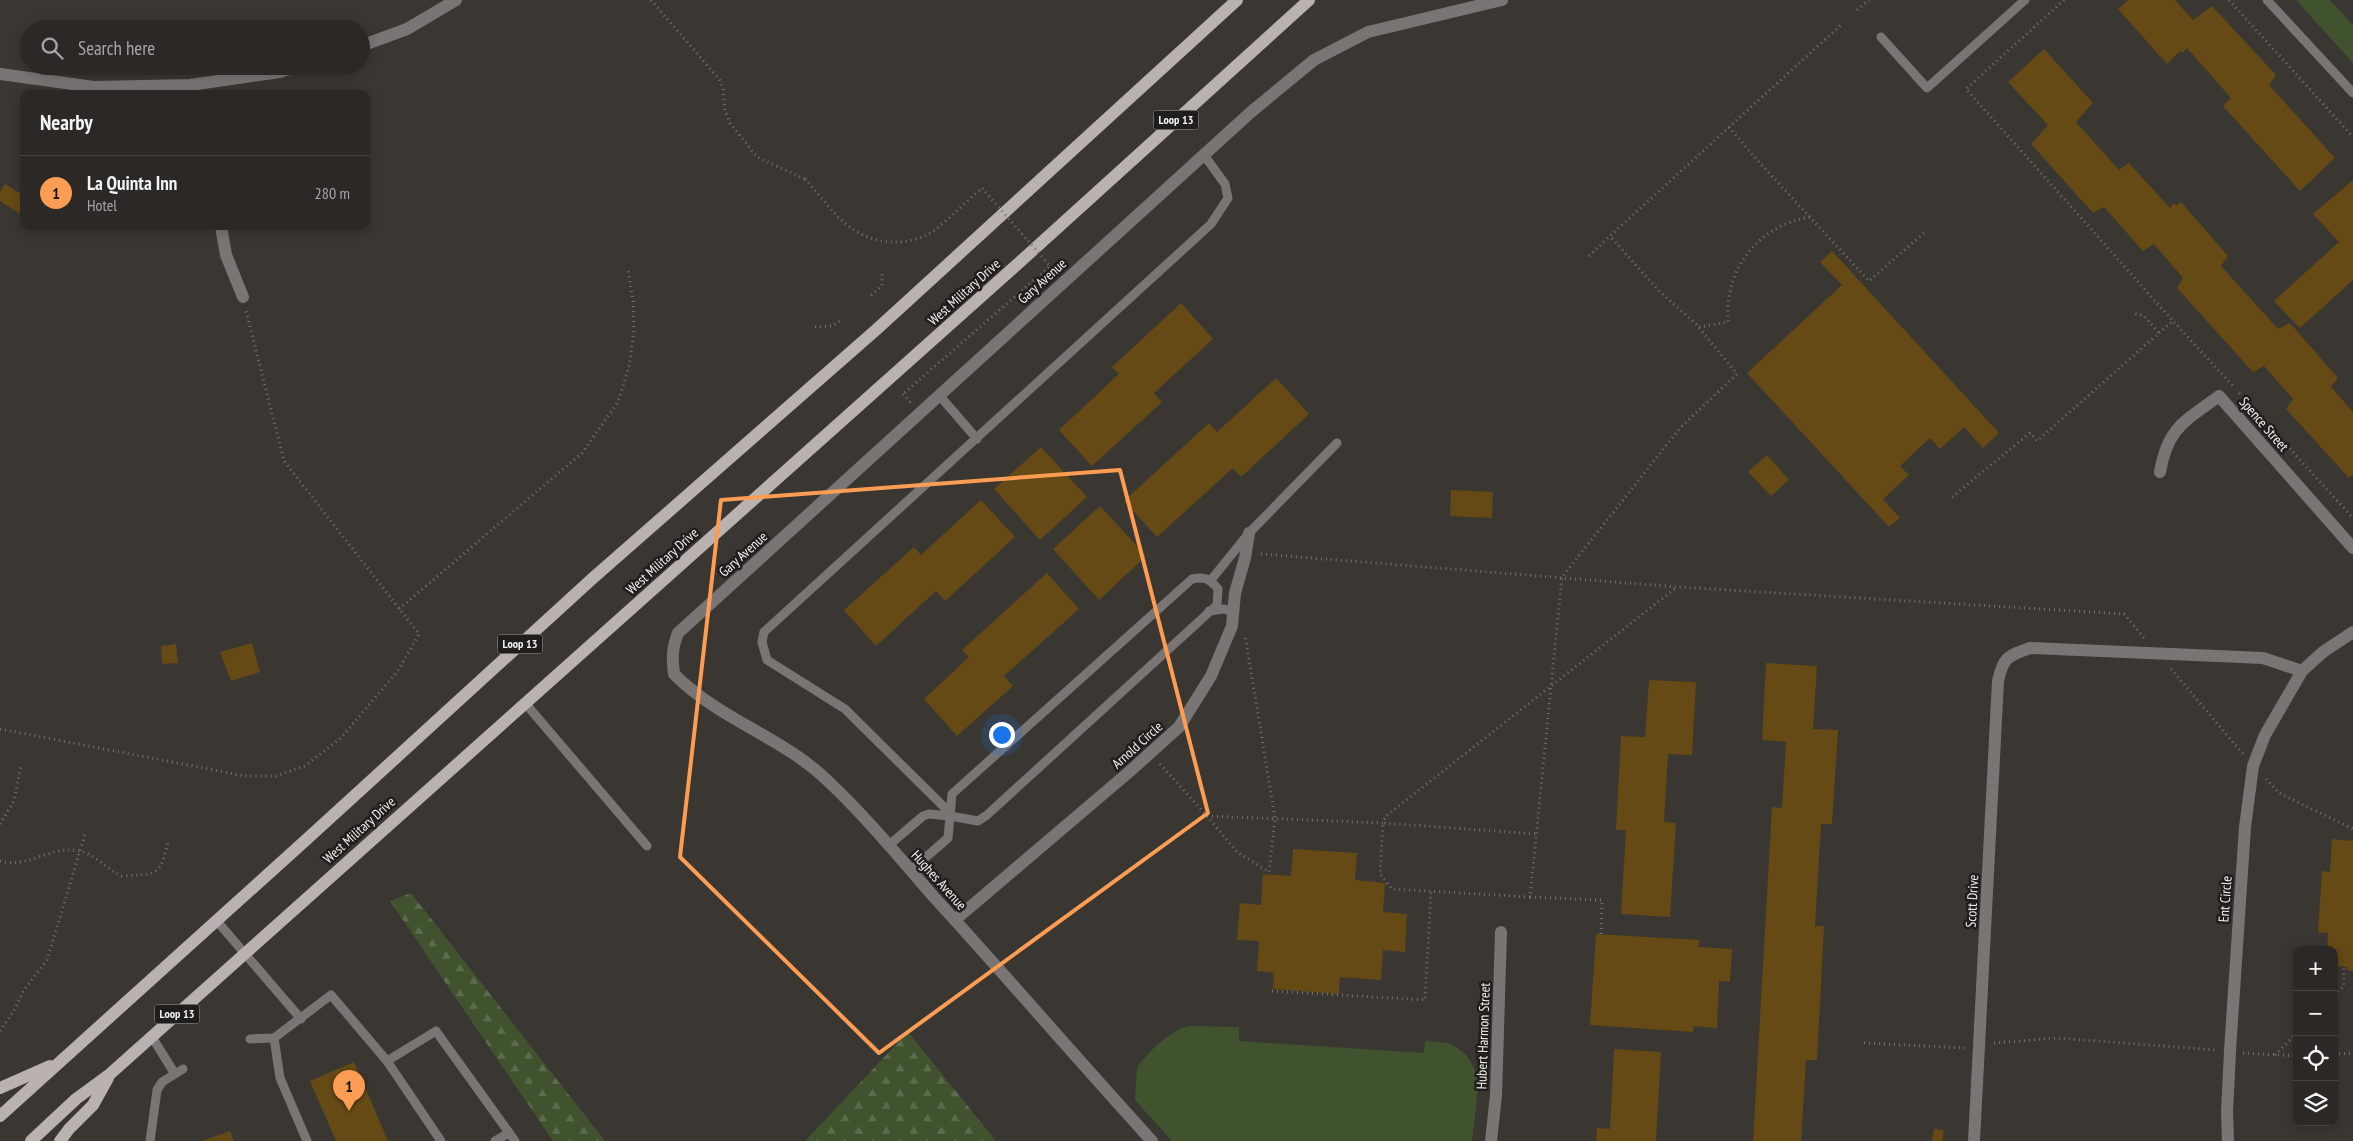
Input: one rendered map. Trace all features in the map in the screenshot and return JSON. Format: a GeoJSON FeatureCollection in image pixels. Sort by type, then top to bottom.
{"type":"FeatureCollection","features":[{"type":"Feature","properties":{"kind":"main road","name":"West Military Drive"},"geometry":{"type":"LineString","coordinates":[[0,1116],[600,571],[877,329],[1237,0]]}},
{"type":"Feature","properties":{"kind":"main road","name":"West Military Drive"},"geometry":{"type":"LineString","coordinates":[[32,1141],[76,1099],[110,1074],[152,1037],[1014,268],[1309,0]]}},
{"type":"Feature","properties":{"kind":"main road"},"geometry":{"type":"LineString","coordinates":[[0,1088],[59,1062]]}},
{"type":"Feature","properties":{"kind":"main road"},"geometry":{"type":"LineString","coordinates":[[60,1141],[69,1128],[93,1105],[110,1074]]}},
{"type":"Feature","properties":{"kind":"street"},"geometry":{"type":"LineString","coordinates":[[370,42],[407,28],[456,0]]}},
{"type":"Feature","properties":{"kind":"street","name":"Gary Avenue"},"geometry":{"type":"LineString","coordinates":[[674,674],[671,656],[678,633],[1204,155],[1314,60],[1368,32],[1502,0]]}},
{"type":"Feature","properties":{"kind":"street"},"geometry":{"type":"LineString","coordinates":[[0,74],[94,87],[203,88],[266,75]]}},
{"type":"Feature","properties":{"kind":"street"},"geometry":{"type":"LineString","coordinates":[[223,230],[226,255],[243,297]]}},
{"type":"Feature","properties":{"kind":"street","name":"Spence Street"},"geometry":{"type":"LineString","coordinates":[[2160,472],[2164,451],[2170,436],[2179,425],[2219,396],[2353,548]]}},
{"type":"Feature","properties":{"kind":"street","name":"Arnold Circle"},"geometry":{"type":"LineString","coordinates":[[955,920],[1150,754],[1179,727],[1210,676],[1232,626],[1248,533]]}},
{"type":"Feature","properties":{"kind":"street","name":"Ent Circle"},"geometry":{"type":"LineString","coordinates":[[2228,1141],[2227,1112],[2230,1051],[2245,828],[2253,766],[2264,735],[2302,671],[2323,652],[2353,632]]}},
{"type":"Feature","properties":{"kind":"street","name":"Scott Drive"},"geometry":{"type":"LineString","coordinates":[[1974,1141],[1998,682],[2002,663],[2012,654],[2030,648],[2158,654]]}},
{"type":"Feature","properties":{"kind":"street"},"geometry":{"type":"LineString","coordinates":[[2158,654],[2263,658],[2302,671]]}},
{"type":"Feature","properties":{"kind":"street","name":"Hughes Avenue"},"geometry":{"type":"LineString","coordinates":[[674,674],[684,685],[710,704],[775,741],[802,759],[833,786],[911,870],[1152,1141]]}},
{"type":"Feature","properties":{"kind":"street","name":"Hubert Harmon Street"},"geometry":{"type":"LineString","coordinates":[[1491,1141],[1496,1095],[1501,932]]}},
{"type":"Feature","properties":{"kind":"lane"},"geometry":{"type":"LineString","coordinates":[[1881,37],[1927,88],[2025,0]]}},
{"type":"Feature","properties":{"kind":"lane"},"geometry":{"type":"LineString","coordinates":[[2267,0],[2353,93]]}},
{"type":"Feature","properties":{"kind":"lane"},"geometry":{"type":"LineString","coordinates":[[950,816],[943,806],[845,709],[767,660],[762,642],[764,632],[1211,224],[1228,198],[1225,184],[1204,155]]}},
{"type":"Feature","properties":{"kind":"lane"},"geometry":{"type":"LineString","coordinates":[[939,395],[977,439]]}},
{"type":"Feature","properties":{"kind":"lane"},"geometry":{"type":"LineString","coordinates":[[1211,580],[1248,533],[1337,443]]}},
{"type":"Feature","properties":{"kind":"lane"},"geometry":{"type":"LineString","coordinates":[[888,846],[923,816],[929,814],[950,816],[978,821],[987,815],[1217,604],[1218,589],[1211,580],[1201,577],[1192,579],[952,794],[950,816],[948,838],[911,870]]}},
{"type":"Feature","properties":{"kind":"lane"},"geometry":{"type":"LineString","coordinates":[[1209,611],[1224,609],[1233,612]]}},
{"type":"Feature","properties":{"kind":"lane"},"geometry":{"type":"LineString","coordinates":[[525,703],[647,846]]}},
{"type":"Feature","properties":{"kind":"lane"},"geometry":{"type":"LineString","coordinates":[[216,920],[301,1019]]}},
{"type":"Feature","properties":{"kind":"lane"},"geometry":{"type":"LineString","coordinates":[[250,1039],[274,1038],[331,995],[387,1061],[441,1141]]}},
{"type":"Feature","properties":{"kind":"lane"},"geometry":{"type":"LineString","coordinates":[[387,1061],[436,1031],[515,1141]]}},
{"type":"Feature","properties":{"kind":"lane"},"geometry":{"type":"LineString","coordinates":[[152,1037],[175,1074]]}},
{"type":"Feature","properties":{"kind":"lane"},"geometry":{"type":"LineString","coordinates":[[274,1038],[280,1078],[307,1141]]}},
{"type":"Feature","properties":{"kind":"lane"},"geometry":{"type":"LineString","coordinates":[[150,1141],[157,1090],[162,1082],[183,1069]]}},
{"type":"Feature","properties":{"kind":"lane"},"geometry":{"type":"LineString","coordinates":[[495,1141],[509,1133]]}},
{"type":"Feature","properties":{"kind":"path"},"geometry":{"type":"LineString","coordinates":[[651,0],[719,79],[723,88],[725,110],[730,124],[757,157],[805,179],[846,225],[862,235],[883,242],[918,238],[935,230],[982,188],[1050,266],[903,394]]}},
{"type":"Feature","properties":{"kind":"path"},"geometry":{"type":"LineString","coordinates":[[1857,10],[1869,0]]}},
{"type":"Feature","properties":{"kind":"path"},"geometry":{"type":"LineString","coordinates":[[2064,0],[1966,89],[2173,321]]}},
{"type":"Feature","properties":{"kind":"path"},"geometry":{"type":"LineString","coordinates":[[2230,0],[2353,137]]}},
{"type":"Feature","properties":{"kind":"path"},"geometry":{"type":"LineString","coordinates":[[1589,256],[1842,24]]}},
{"type":"Feature","properties":{"kind":"path"},"geometry":{"type":"LineString","coordinates":[[1729,127],[1869,281],[1925,232]]}},
{"type":"Feature","properties":{"kind":"path"},"geometry":{"type":"LineString","coordinates":[[1699,327],[1728,322],[1727,306],[1730,286],[1737,266],[1750,248],[1780,227],[1810,217]]}},
{"type":"Feature","properties":{"kind":"path"},"geometry":{"type":"LineString","coordinates":[[1530,897],[1562,577],[1680,428],[1737,374],[1699,327],[1658,290],[1610,236]]}},
{"type":"Feature","properties":{"kind":"path"},"geometry":{"type":"LineString","coordinates":[[400,609],[582,453],[618,402],[629,367],[634,330],[633,300],[628,269]]}},
{"type":"Feature","properties":{"kind":"path"},"geometry":{"type":"LineString","coordinates":[[871,295],[882,286],[882,271]]}},
{"type":"Feature","properties":{"kind":"path"},"geometry":{"type":"LineString","coordinates":[[0,729],[244,776],[276,776],[305,766],[341,738],[397,672],[419,634],[284,461],[243,297]]}},
{"type":"Feature","properties":{"kind":"path"},"geometry":{"type":"LineString","coordinates":[[1952,497],[2030,433],[2037,441],[2159,333],[2144,316],[2132,314]]}},
{"type":"Feature","properties":{"kind":"path"},"geometry":{"type":"LineString","coordinates":[[815,327],[832,326],[843,319]]}},
{"type":"Feature","properties":{"kind":"path"},"geometry":{"type":"LineString","coordinates":[[1260,554],[1678,587],[2124,614],[2253,766],[2279,793],[2353,829]]}},
{"type":"Feature","properties":{"kind":"path"},"geometry":{"type":"LineString","coordinates":[[1601,934],[1602,900],[1392,889],[1380,874],[1383,823],[1386,816],[1678,587]]}},
{"type":"Feature","properties":{"kind":"path"},"geometry":{"type":"LineString","coordinates":[[1150,754],[1208,816],[1237,852],[1269,872],[1275,818],[1245,632],[1233,612]]}},
{"type":"Feature","properties":{"kind":"path"},"geometry":{"type":"LineString","coordinates":[[0,824],[14,801],[21,766]]}},
{"type":"Feature","properties":{"kind":"path"},"geometry":{"type":"LineString","coordinates":[[1208,816],[1383,823],[1536,834]]}},
{"type":"Feature","properties":{"kind":"path"},"geometry":{"type":"LineString","coordinates":[[0,1031],[13,1012],[24,990],[47,960],[77,867],[86,831]]}},
{"type":"Feature","properties":{"kind":"path"},"geometry":{"type":"LineString","coordinates":[[0,861],[18,863],[56,851],[81,851],[96,857],[122,876],[147,875],[156,872],[162,866],[168,842]]}},
{"type":"Feature","properties":{"kind":"path"},"geometry":{"type":"LineString","coordinates":[[1272,992],[1425,1000],[1431,892]]}},
{"type":"Feature","properties":{"kind":"path"},"geometry":{"type":"LineString","coordinates":[[2338,991],[2344,986],[2344,967]]}},
{"type":"Feature","properties":{"kind":"path"},"geometry":{"type":"LineString","coordinates":[[2274,1056],[2294,1036]]}},
{"type":"Feature","properties":{"kind":"path"},"geometry":{"type":"LineString","coordinates":[[1864,1043],[1966,1048],[1980,1044],[2057,1038],[2293,1056]]}},
{"type":"Feature","properties":{"kind":"path"},"geometry":{"type":"LineString","coordinates":[[2338,1054],[2353,1053]]}},
{"type":"Feature","properties":{"kind":"highlighted area"},"geometry":{"type":"Polygon","coordinates":[[[1120,470],[1208,813],[879,1053],[680,857],[721,500],[1120,470]]]}},
{"type":"Feature","properties":{"kind":"green space"},"geometry":{"type":"Polygon","coordinates":[[[2296,0],[2330,0],[2353,25],[2353,63],[2296,0]]]}},
{"type":"Feature","properties":{"kind":"green space"},"geometry":{"type":"Polygon","coordinates":[[[411,893],[605,1141],[553,1141],[390,901],[411,893]]]}},
{"type":"Feature","properties":{"kind":"green space"},"geometry":{"type":"Polygon","coordinates":[[[1189,1026],[1239,1027],[1239,1041],[1424,1053],[1425,1042],[1427,1041],[1448,1043],[1467,1056],[1479,1081],[1472,1141],[1172,1141],[1135,1100],[1137,1067],[1167,1037],[1189,1026]]]}},
{"type":"Feature","properties":{"kind":"green space"},"geometry":{"type":"Polygon","coordinates":[[[908,1032],[996,1141],[805,1141],[908,1032]]]}},
{"type":"Feature","properties":{"kind":"building"},"geometry":{"type":"Polygon","coordinates":[[[2128,0],[2175,0],[2193,20],[2212,6],[2276,75],[2269,85],[2335,158],[2300,191],[2223,106],[2231,98],[2187,48],[2182,53],[2180,51],[2167,64],[2118,9],[2128,0]]]}},
{"type":"Feature","properties":{"kind":"building"},"geometry":{"type":"Polygon","coordinates":[[[2044,49],[2093,103],[2076,122],[2119,170],[2129,163],[2170,208],[2174,203],[2176,206],[2181,202],[2228,256],[2221,266],[2278,329],[2290,323],[2338,378],[2331,387],[2353,412],[2353,475],[2349,478],[2286,409],[2293,399],[2264,366],[2253,372],[2177,288],[2183,278],[2154,244],[2143,251],[2104,207],[2093,213],[2031,144],[2048,125],[2008,82],[2044,49]]]}},
{"type":"Feature","properties":{"kind":"building"},"geometry":{"type":"Polygon","coordinates":[[[2353,180],[2353,280],[2300,328],[2274,301],[2339,242],[2313,214],[2353,180]]]}},
{"type":"Feature","properties":{"kind":"building"},"geometry":{"type":"Polygon","coordinates":[[[5,184],[20,193],[20,214],[0,201],[0,192],[5,184]]]}},
{"type":"Feature","properties":{"kind":"building"},"geometry":{"type":"Polygon","coordinates":[[[1832,251],[1999,433],[1983,448],[1964,427],[1940,449],[1930,438],[1900,466],[1909,475],[1883,499],[1900,518],[1889,527],[1747,373],[1842,285],[1820,262],[1832,251]]]}},
{"type":"Feature","properties":{"kind":"building"},"geometry":{"type":"Polygon","coordinates":[[[1181,303],[1213,339],[1154,393],[1162,402],[1092,466],[1059,430],[1119,374],[1112,367],[1181,303]]]}},
{"type":"Feature","properties":{"kind":"building"},"geometry":{"type":"Polygon","coordinates":[[[1276,378],[1309,414],[1241,477],[1233,468],[1157,537],[1124,501],[1209,423],[1217,432],[1276,378]]]}},
{"type":"Feature","properties":{"kind":"building"},"geometry":{"type":"Polygon","coordinates":[[[1041,447],[1087,497],[1040,540],[994,489],[1041,447]]]}},
{"type":"Feature","properties":{"kind":"building"},"geometry":{"type":"Polygon","coordinates":[[[1767,455],[1789,480],[1771,496],[1748,472],[1767,455]]]}},
{"type":"Feature","properties":{"kind":"building"},"geometry":{"type":"Polygon","coordinates":[[[1451,490],[1493,492],[1492,518],[1450,516],[1451,490]]]}},
{"type":"Feature","properties":{"kind":"building"},"geometry":{"type":"Polygon","coordinates":[[[981,500],[1015,537],[945,601],[936,591],[876,646],[844,610],[914,547],[921,555],[981,500]]]}},
{"type":"Feature","properties":{"kind":"building"},"geometry":{"type":"Polygon","coordinates":[[[1100,506],[1146,556],[1099,600],[1053,549],[1100,506]]]}},
{"type":"Feature","properties":{"kind":"building"},"geometry":{"type":"Polygon","coordinates":[[[1047,573],[1079,609],[1004,676],[1013,686],[957,736],[924,699],[969,657],[962,650],[1047,573]]]}},
{"type":"Feature","properties":{"kind":"building"},"geometry":{"type":"Polygon","coordinates":[[[252,643],[260,672],[231,681],[220,652],[252,643]]]}},
{"type":"Feature","properties":{"kind":"building"},"geometry":{"type":"Polygon","coordinates":[[[176,644],[178,663],[162,664],[161,646],[176,644]]]}},
{"type":"Feature","properties":{"kind":"building"},"geometry":{"type":"Polygon","coordinates":[[[1766,663],[1817,666],[1813,729],[1838,730],[1832,824],[1821,824],[1815,926],[1824,926],[1817,1060],[1806,1060],[1801,1141],[1753,1141],[1772,807],[1782,808],[1786,742],[1762,740],[1766,663]]]}},
{"type":"Feature","properties":{"kind":"building"},"geometry":{"type":"Polygon","coordinates":[[[1649,680],[1696,682],[1692,755],[1668,754],[1664,822],[1676,823],[1670,917],[1621,914],[1626,830],[1616,830],[1621,736],[1645,737],[1649,680]]]}},
{"type":"Feature","properties":{"kind":"building"},"geometry":{"type":"Polygon","coordinates":[[[2332,839],[2353,841],[2353,971],[2347,970],[2347,967],[2338,966],[2338,946],[2327,946],[2328,933],[2318,932],[2322,871],[2330,872],[2332,839]]]}},
{"type":"Feature","properties":{"kind":"building"},"geometry":{"type":"Polygon","coordinates":[[[1293,849],[1357,853],[1355,880],[1385,883],[1383,912],[1407,914],[1405,952],[1383,950],[1381,980],[1340,977],[1339,994],[1273,989],[1274,973],[1257,971],[1259,941],[1237,940],[1240,903],[1261,905],[1263,874],[1291,876],[1293,849]]]}},
{"type":"Feature","properties":{"kind":"building"},"geometry":{"type":"Polygon","coordinates":[[[1596,934],[1699,940],[1699,947],[1732,949],[1730,982],[1719,981],[1717,1028],[1694,1026],[1693,1032],[1590,1025],[1596,934]]]}},
{"type":"Feature","properties":{"kind":"building"},"geometry":{"type":"Polygon","coordinates":[[[1614,1049],[1661,1052],[1656,1141],[1596,1141],[1597,1128],[1610,1129],[1614,1049]]]}},
{"type":"Feature","properties":{"kind":"building"},"geometry":{"type":"Polygon","coordinates":[[[354,1062],[388,1141],[336,1141],[310,1081],[354,1062]]]}},
{"type":"Feature","properties":{"kind":"building"},"geometry":{"type":"Polygon","coordinates":[[[1934,1129],[1944,1130],[1942,1141],[1932,1141],[1934,1129]]]}},
{"type":"Feature","properties":{"kind":"building"},"geometry":{"type":"Polygon","coordinates":[[[230,1131],[234,1141],[202,1141],[230,1131]]]}},
{"type":"Feature","properties":{"kind":"place","name":"La Quinta Inn"},"geometry":{"type":"Point","coordinates":[349,1111]}}]}
